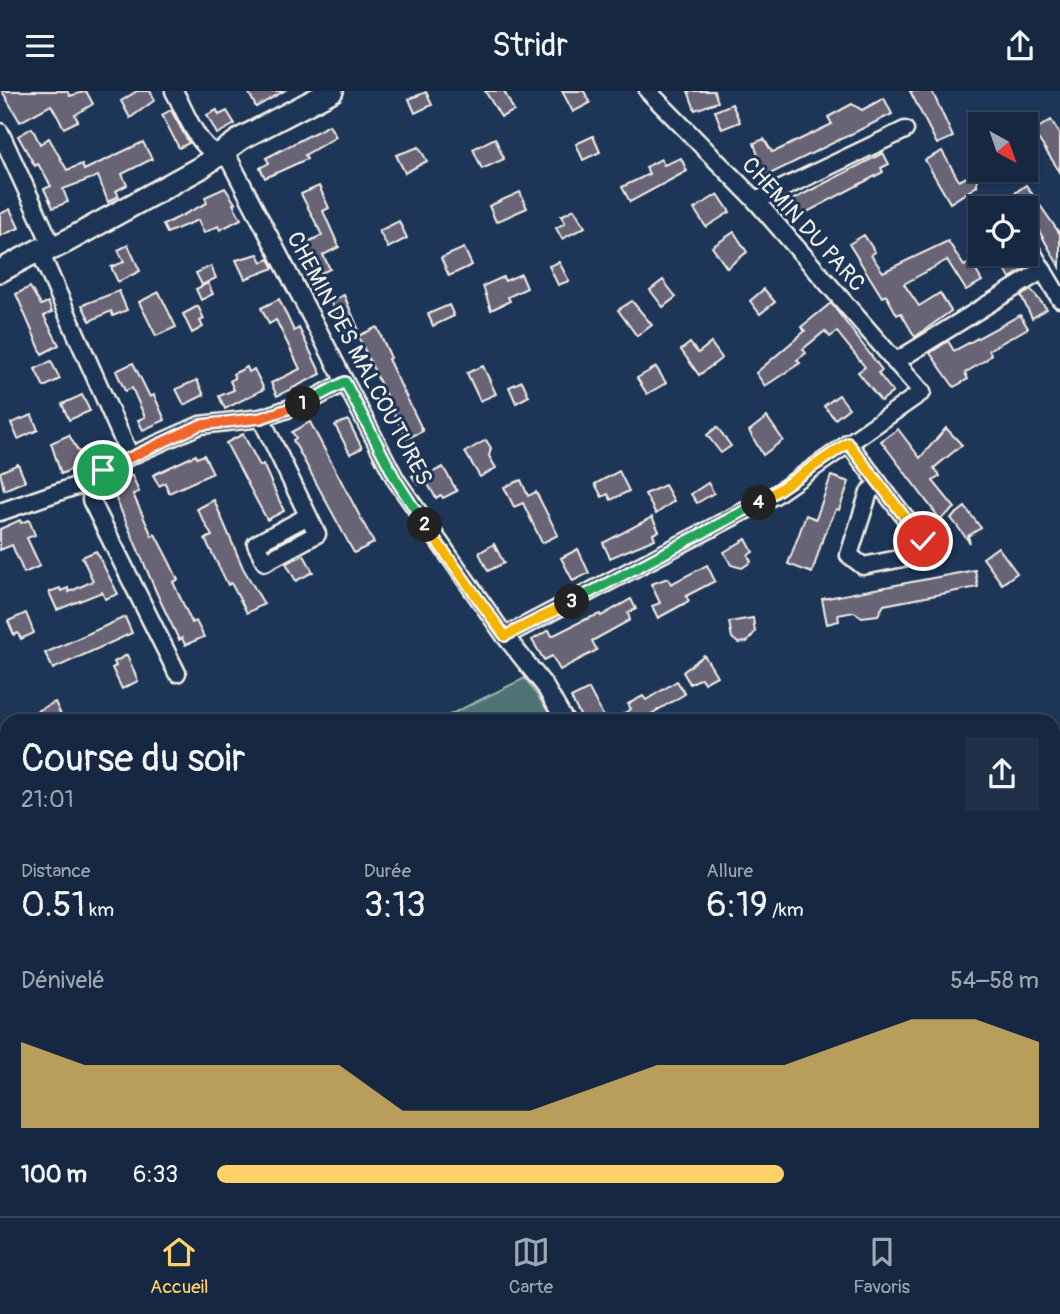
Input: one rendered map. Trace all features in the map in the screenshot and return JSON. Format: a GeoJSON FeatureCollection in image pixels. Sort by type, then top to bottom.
{"type":"FeatureCollection","features":[{"type":"Feature","properties":{"kind":"main road"},"geometry":{"type":"LineString","coordinates":[[0,271],[200,168],[242,138],[332,91]]}},
{"type":"Feature","properties":{"kind":"street"},"geometry":{"type":"LineString","coordinates":[[174,91],[204,146],[215,156]]}},
{"type":"Feature","properties":{"kind":"street","name":"CHEMIN DU PARC"},"geometry":{"type":"LineString","coordinates":[[648,91],[756,201],[922,392],[848,443]]}},
{"type":"Feature","properties":{"kind":"street"},"geometry":{"type":"LineString","coordinates":[[756,201],[905,130]]}},
{"type":"Feature","properties":{"kind":"street"},"geometry":{"type":"LineString","coordinates":[[0,132],[130,456]]}},
{"type":"Feature","properties":{"kind":"street","name":"CHEMIN DES MALCOUTURES"},"geometry":{"type":"LineString","coordinates":[[215,156],[229,159],[396,480],[505,636],[544,685],[561,714]]}},
{"type":"Feature","properties":{"kind":"street"},"geometry":{"type":"LineString","coordinates":[[1038,262],[1060,299]]}},
{"type":"Feature","properties":{"kind":"street"},"geometry":{"type":"LineString","coordinates":[[895,362],[1043,270]]}},
{"type":"Feature","properties":{"kind":"street"},"geometry":{"type":"LineString","coordinates":[[177,673],[91,499],[92,484],[103,470],[200,425],[261,418],[308,402],[345,382]]}},
{"type":"Feature","properties":{"kind":"street"},"geometry":{"type":"LineString","coordinates":[[261,418],[308,516]]}},
{"type":"Feature","properties":{"kind":"street"},"geometry":{"type":"LineString","coordinates":[[505,636],[775,495],[848,443],[879,483],[923,541],[918,555],[863,566],[849,555],[869,492],[879,483]]}},
{"type":"Feature","properties":{"kind":"street"},"geometry":{"type":"LineString","coordinates":[[0,512],[76,486],[92,484]]}},
{"type":"Feature","properties":{"kind":"green space"},"geometry":{"type":"Polygon","coordinates":[[[525,678],[550,714],[451,714],[525,678]]]}},
{"type":"Feature","properties":{"kind":"building"},"geometry":{"type":"Polygon","coordinates":[[[2,91],[67,91],[70,96],[86,91],[93,104],[75,115],[78,121],[64,128],[51,105],[20,122],[2,91]]]}},
{"type":"Feature","properties":{"kind":"building"},"geometry":{"type":"Polygon","coordinates":[[[137,91],[150,91],[155,100],[130,118],[121,101],[137,91]]]}},
{"type":"Feature","properties":{"kind":"building"},"geometry":{"type":"Polygon","coordinates":[[[248,91],[284,91],[256,107],[248,91]]]}},
{"type":"Feature","properties":{"kind":"building"},"geometry":{"type":"Polygon","coordinates":[[[485,91],[504,91],[514,111],[501,117],[485,91]]]}},
{"type":"Feature","properties":{"kind":"building"},"geometry":{"type":"Polygon","coordinates":[[[562,91],[584,91],[590,103],[573,112],[562,91]]]}},
{"type":"Feature","properties":{"kind":"building"},"geometry":{"type":"Polygon","coordinates":[[[688,91],[714,91],[718,102],[695,110],[688,91]]]}},
{"type":"Feature","properties":{"kind":"building"},"geometry":{"type":"Polygon","coordinates":[[[910,91],[932,91],[953,137],[937,144],[910,91]]]}},
{"type":"Feature","properties":{"kind":"building"},"geometry":{"type":"Polygon","coordinates":[[[426,92],[432,105],[415,113],[409,99],[426,92]]]}},
{"type":"Feature","properties":{"kind":"building"},"geometry":{"type":"Polygon","coordinates":[[[884,98],[892,114],[764,177],[756,161],[759,159],[754,143],[764,139],[772,152],[778,150],[832,124],[828,117],[852,104],[862,110],[884,98]]]}},
{"type":"Feature","properties":{"kind":"building"},"geometry":{"type":"Polygon","coordinates":[[[732,104],[740,122],[722,129],[715,111],[732,104]]]}},
{"type":"Feature","properties":{"kind":"building"},"geometry":{"type":"Polygon","coordinates":[[[171,110],[189,143],[179,148],[162,115],[171,110]]]}},
{"type":"Feature","properties":{"kind":"building"},"geometry":{"type":"Polygon","coordinates":[[[217,110],[219,115],[227,111],[235,124],[217,134],[207,115],[217,110]]]}},
{"type":"Feature","properties":{"kind":"building"},"geometry":{"type":"Polygon","coordinates":[[[1051,120],[1060,134],[1060,172],[1038,139],[1038,128],[1051,120]]]}},
{"type":"Feature","properties":{"kind":"building"},"geometry":{"type":"Polygon","coordinates":[[[329,125],[336,137],[305,155],[307,159],[265,178],[260,168],[269,163],[266,158],[329,125]]]}},
{"type":"Feature","properties":{"kind":"building"},"geometry":{"type":"Polygon","coordinates":[[[32,128],[40,144],[49,138],[67,170],[82,164],[84,170],[143,142],[152,159],[122,174],[127,185],[116,191],[119,196],[108,202],[98,176],[63,189],[68,202],[53,208],[44,189],[51,186],[38,164],[35,166],[18,136],[32,128]]]}},
{"type":"Feature","properties":{"kind":"building"},"geometry":{"type":"Polygon","coordinates":[[[593,136],[600,152],[583,160],[576,144],[593,136]]]}},
{"type":"Feature","properties":{"kind":"building"},"geometry":{"type":"Polygon","coordinates":[[[495,138],[504,159],[482,169],[473,149],[495,138]]]}},
{"type":"Feature","properties":{"kind":"building"},"geometry":{"type":"Polygon","coordinates":[[[419,147],[427,161],[405,173],[396,155],[419,147]]]}},
{"type":"Feature","properties":{"kind":"building"},"geometry":{"type":"Polygon","coordinates":[[[942,151],[959,181],[968,176],[968,182],[977,182],[977,186],[950,203],[925,160],[942,151]]]}},
{"type":"Feature","properties":{"kind":"building"},"geometry":{"type":"Polygon","coordinates":[[[883,153],[889,164],[881,168],[883,172],[796,218],[788,202],[883,153]]]}},
{"type":"Feature","properties":{"kind":"building"},"geometry":{"type":"Polygon","coordinates":[[[681,158],[687,171],[630,202],[622,187],[649,174],[646,167],[661,159],[664,165],[681,158]]]}},
{"type":"Feature","properties":{"kind":"building"},"geometry":{"type":"Polygon","coordinates":[[[1026,185],[1034,196],[1013,196],[1026,185]]]}},
{"type":"Feature","properties":{"kind":"building"},"geometry":{"type":"Polygon","coordinates":[[[319,186],[329,208],[323,211],[339,247],[323,255],[330,269],[315,276],[300,246],[322,235],[301,194],[319,186]]]}},
{"type":"Feature","properties":{"kind":"building"},"geometry":{"type":"Polygon","coordinates":[[[225,188],[241,219],[220,230],[218,226],[204,233],[198,220],[167,233],[163,225],[207,203],[205,197],[225,188]]]}},
{"type":"Feature","properties":{"kind":"building"},"geometry":{"type":"Polygon","coordinates":[[[520,192],[527,208],[496,222],[489,206],[520,192]]]}},
{"type":"Feature","properties":{"kind":"building"},"geometry":{"type":"Polygon","coordinates":[[[718,194],[730,212],[706,227],[694,209],[718,194]]]}},
{"type":"Feature","properties":{"kind":"building"},"geometry":{"type":"Polygon","coordinates":[[[1038,202],[1060,234],[1060,268],[1038,229],[1038,202]]]}},
{"type":"Feature","properties":{"kind":"building"},"geometry":{"type":"Polygon","coordinates":[[[10,209],[19,228],[0,236],[0,214],[10,209]]]}},
{"type":"Feature","properties":{"kind":"building"},"geometry":{"type":"Polygon","coordinates":[[[574,209],[585,227],[562,239],[556,228],[565,223],[561,216],[574,209]]]}},
{"type":"Feature","properties":{"kind":"building"},"geometry":{"type":"Polygon","coordinates":[[[399,221],[407,238],[388,248],[379,231],[399,221]]]}},
{"type":"Feature","properties":{"kind":"building"},"geometry":{"type":"Polygon","coordinates":[[[734,232],[747,252],[727,268],[712,247],[734,232]]]}},
{"type":"Feature","properties":{"kind":"building"},"geometry":{"type":"Polygon","coordinates":[[[864,235],[875,252],[871,255],[883,272],[948,241],[964,266],[968,264],[973,266],[982,281],[966,290],[947,260],[904,284],[919,306],[940,293],[951,311],[915,337],[901,313],[897,315],[886,295],[882,297],[849,244],[864,235]]]}},
{"type":"Feature","properties":{"kind":"building"},"geometry":{"type":"Polygon","coordinates":[[[128,245],[140,271],[118,282],[111,267],[124,262],[118,250],[128,245]]]}},
{"type":"Feature","properties":{"kind":"building"},"geometry":{"type":"Polygon","coordinates":[[[464,248],[472,265],[449,276],[441,258],[464,248]]]}},
{"type":"Feature","properties":{"kind":"building"},"geometry":{"type":"Polygon","coordinates":[[[258,254],[262,262],[269,259],[274,268],[245,279],[236,260],[258,254]]]}},
{"type":"Feature","properties":{"kind":"building"},"geometry":{"type":"Polygon","coordinates":[[[559,262],[569,281],[558,285],[549,266],[559,262]]]}},
{"type":"Feature","properties":{"kind":"building"},"geometry":{"type":"Polygon","coordinates":[[[211,266],[216,278],[202,285],[196,273],[211,266]]]}},
{"type":"Feature","properties":{"kind":"building"},"geometry":{"type":"Polygon","coordinates":[[[1002,266],[1023,266],[1025,269],[1010,278],[1002,266]]]}},
{"type":"Feature","properties":{"kind":"building"},"geometry":{"type":"Polygon","coordinates":[[[521,274],[527,288],[508,297],[510,301],[491,310],[483,286],[503,277],[505,281],[521,274]]]}},
{"type":"Feature","properties":{"kind":"building"},"geometry":{"type":"Polygon","coordinates":[[[663,280],[676,297],[663,307],[650,290],[663,280]]]}},
{"type":"Feature","properties":{"kind":"building"},"geometry":{"type":"Polygon","coordinates":[[[208,283],[213,294],[201,300],[196,289],[208,283]]]}},
{"type":"Feature","properties":{"kind":"building"},"geometry":{"type":"Polygon","coordinates":[[[30,287],[41,305],[48,302],[52,312],[44,316],[59,345],[42,354],[16,294],[30,287]]]}},
{"type":"Feature","properties":{"kind":"building"},"geometry":{"type":"Polygon","coordinates":[[[764,289],[775,302],[760,314],[750,301],[764,289]]]}},
{"type":"Feature","properties":{"kind":"building"},"geometry":{"type":"Polygon","coordinates":[[[1031,290],[1047,309],[1032,318],[1021,296],[1031,290]]]}},
{"type":"Feature","properties":{"kind":"building"},"geometry":{"type":"Polygon","coordinates":[[[119,291],[127,310],[113,316],[111,311],[90,321],[82,305],[119,291]]]}},
{"type":"Feature","properties":{"kind":"building"},"geometry":{"type":"Polygon","coordinates":[[[159,292],[176,327],[156,336],[139,302],[159,292]]]}},
{"type":"Feature","properties":{"kind":"building"},"geometry":{"type":"Polygon","coordinates":[[[344,295],[358,328],[345,333],[330,301],[344,295]]]}},
{"type":"Feature","properties":{"kind":"building"},"geometry":{"type":"Polygon","coordinates":[[[279,299],[294,331],[299,328],[321,374],[277,396],[271,383],[300,369],[276,320],[269,324],[261,308],[279,299]]]}},
{"type":"Feature","properties":{"kind":"building"},"geometry":{"type":"Polygon","coordinates":[[[632,301],[652,325],[637,336],[618,310],[632,301]]]}},
{"type":"Feature","properties":{"kind":"building"},"geometry":{"type":"Polygon","coordinates":[[[831,303],[882,370],[878,373],[893,392],[881,401],[858,372],[865,367],[837,332],[830,337],[825,331],[803,349],[806,353],[797,360],[800,363],[765,386],[756,373],[805,331],[801,327],[831,303]]]}},
{"type":"Feature","properties":{"kind":"building"},"geometry":{"type":"Polygon","coordinates":[[[449,305],[454,316],[433,326],[428,314],[449,305]]]}},
{"type":"Feature","properties":{"kind":"building"},"geometry":{"type":"Polygon","coordinates":[[[198,306],[204,319],[200,321],[203,327],[192,333],[183,314],[198,306]]]}},
{"type":"Feature","properties":{"kind":"building"},"geometry":{"type":"Polygon","coordinates":[[[1020,315],[1028,328],[989,350],[991,354],[987,359],[965,373],[968,379],[954,387],[930,353],[948,341],[954,351],[1020,315]]]}},
{"type":"Feature","properties":{"kind":"building"},"geometry":{"type":"Polygon","coordinates":[[[377,327],[391,358],[388,359],[423,431],[406,439],[358,336],[377,327]]]}},
{"type":"Feature","properties":{"kind":"building"},"geometry":{"type":"Polygon","coordinates":[[[690,343],[698,353],[711,343],[722,358],[699,375],[681,350],[690,343]]]}},
{"type":"Feature","properties":{"kind":"building"},"geometry":{"type":"Polygon","coordinates":[[[51,361],[60,379],[44,387],[35,369],[51,361]]]}},
{"type":"Feature","properties":{"kind":"building"},"geometry":{"type":"Polygon","coordinates":[[[133,363],[150,397],[154,395],[165,420],[143,430],[138,420],[145,417],[132,388],[125,391],[116,371],[133,363]]]}},
{"type":"Feature","properties":{"kind":"building"},"geometry":{"type":"Polygon","coordinates":[[[483,366],[496,394],[480,401],[467,373],[483,366]]]}},
{"type":"Feature","properties":{"kind":"building"},"geometry":{"type":"Polygon","coordinates":[[[247,367],[249,372],[254,369],[264,389],[225,409],[219,396],[234,390],[230,381],[235,378],[233,374],[247,367]]]}},
{"type":"Feature","properties":{"kind":"building"},"geometry":{"type":"Polygon","coordinates":[[[656,367],[666,383],[647,394],[637,378],[656,367]]]}},
{"type":"Feature","properties":{"kind":"building"},"geometry":{"type":"Polygon","coordinates":[[[197,380],[204,395],[184,405],[176,389],[197,380]]]}},
{"type":"Feature","properties":{"kind":"building"},"geometry":{"type":"Polygon","coordinates":[[[522,381],[529,396],[516,403],[509,387],[522,381]]]}},
{"type":"Feature","properties":{"kind":"building"},"geometry":{"type":"Polygon","coordinates":[[[82,395],[90,411],[69,420],[62,404],[82,395]]]}},
{"type":"Feature","properties":{"kind":"building"},"geometry":{"type":"Polygon","coordinates":[[[839,395],[849,408],[835,419],[824,406],[839,395]]]}},
{"type":"Feature","properties":{"kind":"building"},"geometry":{"type":"Polygon","coordinates":[[[32,415],[38,430],[18,439],[11,423],[32,415]]]}},
{"type":"Feature","properties":{"kind":"building"},"geometry":{"type":"Polygon","coordinates":[[[767,417],[783,440],[763,455],[749,431],[767,417]]]}},
{"type":"Feature","properties":{"kind":"building"},"geometry":{"type":"Polygon","coordinates":[[[348,420],[362,448],[350,454],[335,425],[348,420]]]}},
{"type":"Feature","properties":{"kind":"building"},"geometry":{"type":"Polygon","coordinates":[[[310,422],[374,543],[354,553],[293,440],[296,438],[292,432],[310,422]]]}},
{"type":"Feature","properties":{"kind":"building"},"geometry":{"type":"Polygon","coordinates":[[[717,427],[731,446],[721,453],[707,435],[717,427]]]}},
{"type":"Feature","properties":{"kind":"building"},"geometry":{"type":"Polygon","coordinates":[[[946,428],[962,445],[934,468],[940,476],[933,481],[955,508],[940,519],[881,441],[898,429],[920,458],[946,428]]]}},
{"type":"Feature","properties":{"kind":"building"},"geometry":{"type":"Polygon","coordinates":[[[243,434],[260,466],[263,464],[284,511],[267,520],[226,443],[243,434]]]}},
{"type":"Feature","properties":{"kind":"building"},"geometry":{"type":"Polygon","coordinates":[[[69,435],[85,463],[61,474],[51,443],[69,435]]]}},
{"type":"Feature","properties":{"kind":"building"},"geometry":{"type":"Polygon","coordinates":[[[486,440],[491,448],[489,456],[496,468],[480,477],[465,452],[486,440]]]}},
{"type":"Feature","properties":{"kind":"building"},"geometry":{"type":"Polygon","coordinates":[[[196,455],[197,458],[204,455],[213,473],[169,493],[165,483],[159,486],[153,475],[196,455]]]}},
{"type":"Feature","properties":{"kind":"building"},"geometry":{"type":"Polygon","coordinates":[[[18,464],[25,481],[4,490],[0,472],[18,464]]]}},
{"type":"Feature","properties":{"kind":"building"},"geometry":{"type":"Polygon","coordinates":[[[443,467],[457,491],[443,498],[441,495],[436,498],[426,481],[418,485],[412,476],[424,470],[427,475],[443,467]]]}},
{"type":"Feature","properties":{"kind":"building"},"geometry":{"type":"Polygon","coordinates":[[[619,471],[629,491],[611,500],[608,494],[602,497],[595,484],[619,471]]]}},
{"type":"Feature","properties":{"kind":"building"},"geometry":{"type":"Polygon","coordinates":[[[132,475],[139,492],[133,494],[152,536],[155,534],[178,580],[173,582],[192,623],[196,621],[204,637],[185,645],[182,638],[179,640],[158,596],[113,492],[116,491],[114,484],[132,475]]]}},
{"type":"Feature","properties":{"kind":"building"},"geometry":{"type":"Polygon","coordinates":[[[831,476],[849,482],[839,510],[836,509],[824,535],[812,573],[788,564],[806,515],[816,519],[831,476]]]}},
{"type":"Feature","properties":{"kind":"building"},"geometry":{"type":"Polygon","coordinates":[[[521,480],[528,496],[536,492],[558,535],[542,543],[523,503],[514,507],[504,487],[521,480]]]}},
{"type":"Feature","properties":{"kind":"building"},"geometry":{"type":"Polygon","coordinates":[[[708,483],[714,493],[697,503],[691,494],[708,483]]]}},
{"type":"Feature","properties":{"kind":"building"},"geometry":{"type":"Polygon","coordinates":[[[665,485],[674,501],[656,514],[645,494],[665,485]]]}},
{"type":"Feature","properties":{"kind":"building"},"geometry":{"type":"Polygon","coordinates":[[[214,500],[243,568],[264,604],[247,613],[231,583],[228,585],[205,539],[212,536],[197,509],[214,500]]]}},
{"type":"Feature","properties":{"kind":"building"},"geometry":{"type":"Polygon","coordinates":[[[965,507],[981,528],[968,536],[970,543],[951,518],[965,507]]]}},
{"type":"Feature","properties":{"kind":"building"},"geometry":{"type":"Polygon","coordinates":[[[652,517],[659,531],[653,534],[655,539],[610,558],[603,543],[652,517]]]}},
{"type":"Feature","properties":{"kind":"building"},"geometry":{"type":"Polygon","coordinates":[[[20,520],[21,523],[29,520],[35,535],[27,538],[40,566],[24,573],[12,545],[0,550],[0,529],[20,520]]]}},
{"type":"Feature","properties":{"kind":"building"},"geometry":{"type":"Polygon","coordinates":[[[746,539],[753,552],[748,555],[751,562],[742,568],[731,565],[724,552],[746,539]]]}},
{"type":"Feature","properties":{"kind":"building"},"geometry":{"type":"Polygon","coordinates":[[[494,544],[504,563],[488,571],[479,553],[494,544]]]}},
{"type":"Feature","properties":{"kind":"building"},"geometry":{"type":"Polygon","coordinates":[[[998,547],[1017,573],[1002,584],[983,558],[998,547]]]}},
{"type":"Feature","properties":{"kind":"building"},"geometry":{"type":"Polygon","coordinates":[[[578,549],[589,573],[573,581],[561,558],[578,549]]]}},
{"type":"Feature","properties":{"kind":"building"},"geometry":{"type":"Polygon","coordinates":[[[96,551],[118,594],[105,599],[102,592],[57,610],[49,592],[68,588],[69,592],[93,581],[82,557],[96,551]]]}},
{"type":"Feature","properties":{"kind":"building"},"geometry":{"type":"Polygon","coordinates":[[[304,555],[313,572],[296,581],[286,563],[304,555]]]}},
{"type":"Feature","properties":{"kind":"building"},"geometry":{"type":"Polygon","coordinates":[[[707,565],[715,581],[686,596],[689,601],[658,618],[652,606],[660,603],[651,584],[668,578],[671,584],[707,565]]]}},
{"type":"Feature","properties":{"kind":"building"},"geometry":{"type":"Polygon","coordinates":[[[975,570],[978,587],[884,605],[878,615],[862,617],[854,612],[838,615],[839,621],[827,624],[822,599],[975,570]]]}},
{"type":"Feature","properties":{"kind":"building"},"geometry":{"type":"Polygon","coordinates":[[[631,599],[636,609],[628,613],[630,620],[592,641],[597,650],[560,670],[552,656],[544,660],[532,640],[549,630],[552,636],[584,620],[600,614],[601,616],[631,599]]]}},
{"type":"Feature","properties":{"kind":"building"},"geometry":{"type":"Polygon","coordinates":[[[26,613],[34,633],[21,639],[18,633],[14,635],[8,621],[26,613]]]}},
{"type":"Feature","properties":{"kind":"building"},"geometry":{"type":"Polygon","coordinates":[[[125,617],[132,633],[53,669],[45,653],[125,617]]]}},
{"type":"Feature","properties":{"kind":"building"},"geometry":{"type":"Polygon","coordinates":[[[753,618],[755,632],[747,642],[738,643],[732,638],[729,622],[753,618]]]}},
{"type":"Feature","properties":{"kind":"building"},"geometry":{"type":"Polygon","coordinates":[[[127,655],[138,681],[122,689],[112,668],[116,666],[114,662],[127,655]]]}},
{"type":"Feature","properties":{"kind":"building"},"geometry":{"type":"Polygon","coordinates":[[[704,655],[717,676],[704,683],[701,678],[690,684],[683,672],[704,655]]]}},
{"type":"Feature","properties":{"kind":"building"},"geometry":{"type":"Polygon","coordinates":[[[677,681],[685,694],[651,714],[623,714],[631,709],[628,704],[643,696],[646,700],[677,681]]]}},
{"type":"Feature","properties":{"kind":"building"},"geometry":{"type":"Polygon","coordinates":[[[589,689],[602,714],[579,714],[571,698],[589,689]]]}},
{"type":"Feature","properties":{"kind":"building"},"geometry":{"type":"Polygon","coordinates":[[[55,702],[61,714],[30,714],[55,702]]]}},
{"type":"Feature","properties":{"kind":"route"},"geometry":{"type":"LineString","coordinates":[[103,470],[200,425],[261,418],[308,402],[345,382],[396,480],[505,636],[775,495],[848,443],[923,541]]}}]}
